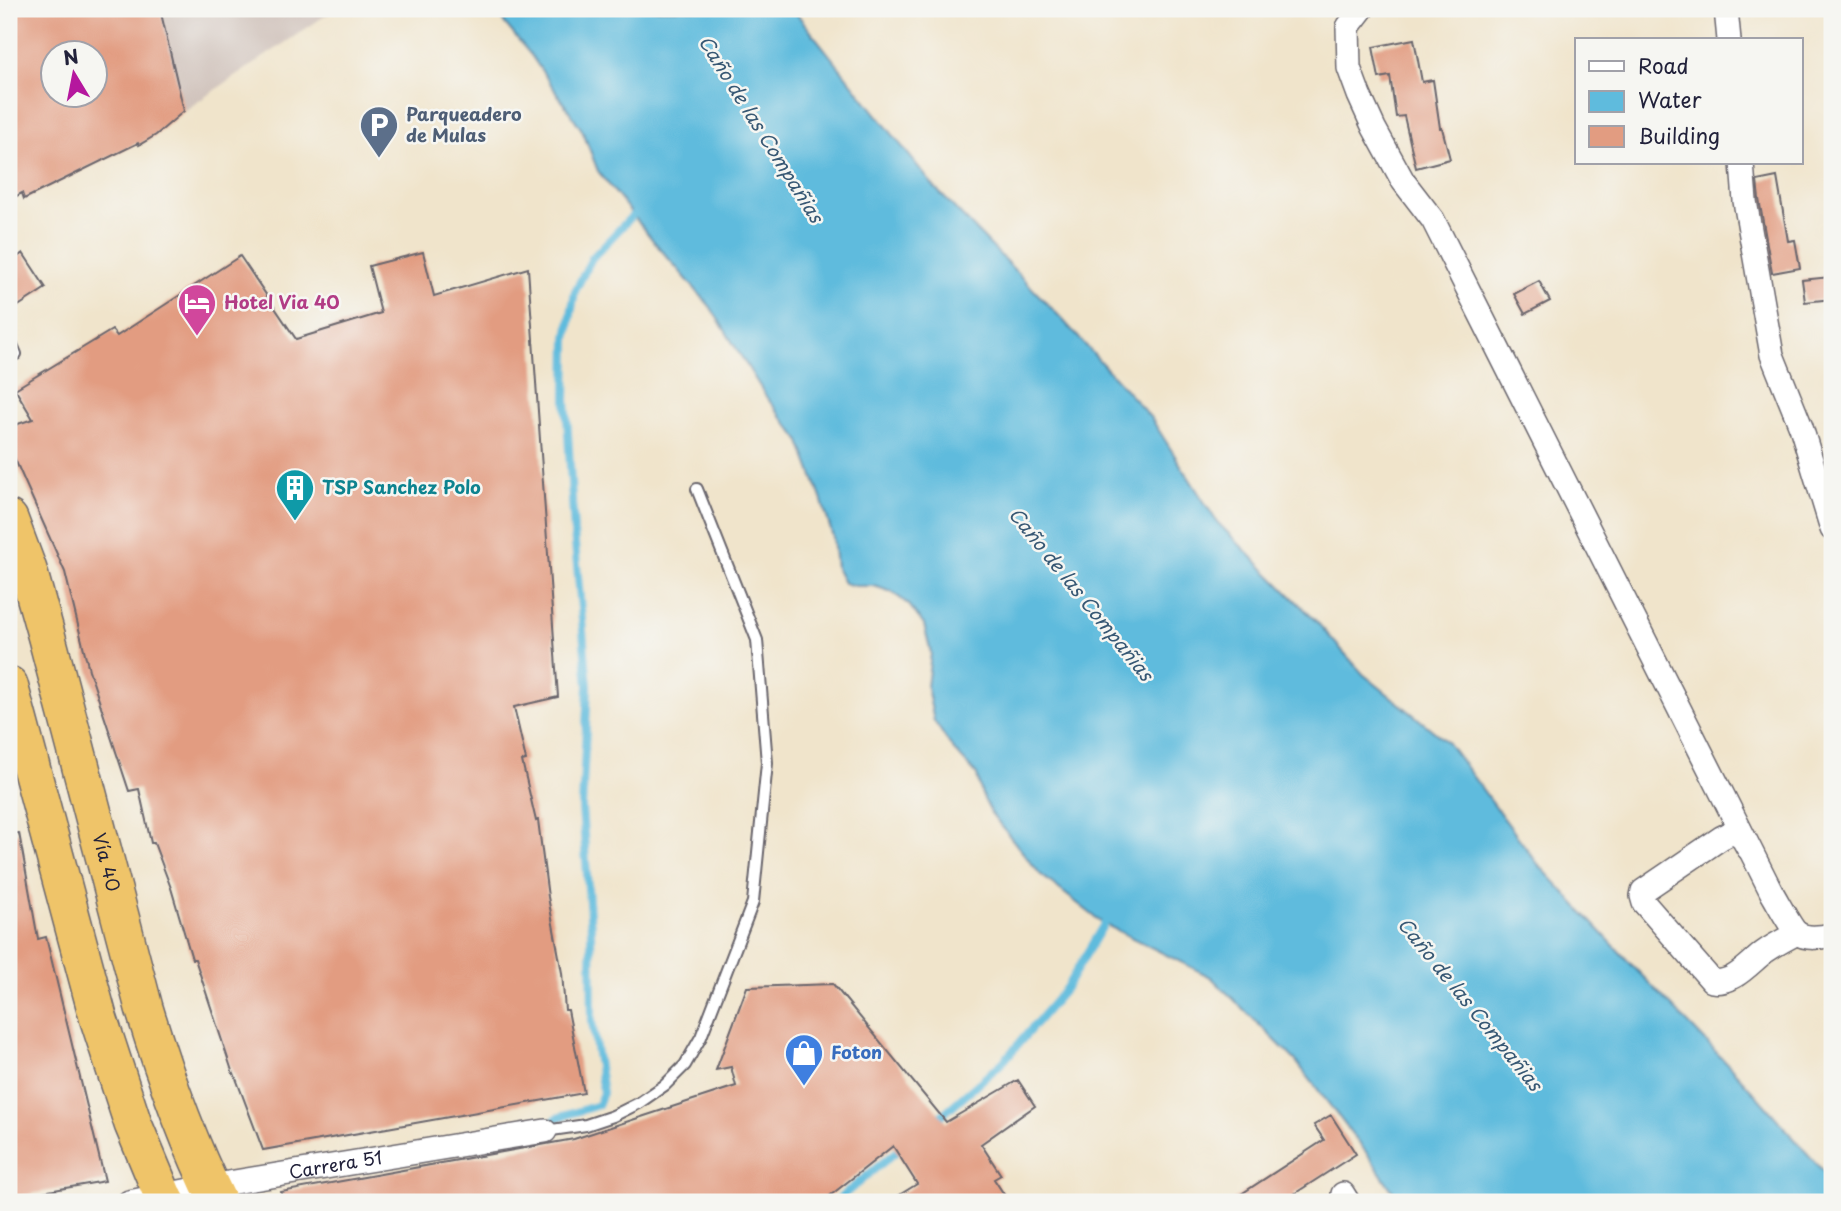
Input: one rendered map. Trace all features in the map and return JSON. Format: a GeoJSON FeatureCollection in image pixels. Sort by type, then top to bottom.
{"type":"FeatureCollection","features":[{"type":"Feature","properties":{"kind":"highway","name":"Vía 40"},"geometry":{"type":"LineString","coordinates":[[9,519],[28,570],[51,650],[158,1056],[177,1109],[214,1194]]}},
{"type":"Feature","properties":{"kind":"highway"},"geometry":{"type":"LineString","coordinates":[[9,685],[98,1017],[156,1201]]}},
{"type":"Feature","properties":{"kind":"street"},"geometry":{"type":"LineString","coordinates":[[1362,9],[1348,27],[1349,68],[1374,128],[1403,181],[1433,220],[1772,893],[1797,933],[1809,937],[1832,934]]}},
{"type":"Feature","properties":{"kind":"street"},"geometry":{"type":"LineString","coordinates":[[1726,9],[1730,38]]}},
{"type":"Feature","properties":{"kind":"street"},"geometry":{"type":"LineString","coordinates":[[1741,164],[1772,355],[1801,427],[1832,528]]}},
{"type":"Feature","properties":{"kind":"street"},"geometry":{"type":"LineString","coordinates":[[1748,848],[1744,839],[1736,833],[1721,838],[1643,891],[1644,903],[1712,981],[1726,980],[1765,951],[1797,933]]}},
{"type":"Feature","properties":{"kind":"street","name":"Carrera 51"},"geometry":{"type":"LineString","coordinates":[[156,1201],[214,1194],[545,1131]]}},
{"type":"Feature","properties":{"kind":"lane"},"geometry":{"type":"LineString","coordinates":[[9,338],[16,354]]}},
{"type":"Feature","properties":{"kind":"lane"},"geometry":{"type":"LineString","coordinates":[[545,1131],[586,1125],[613,1116],[639,1103],[665,1085],[685,1065],[701,1037],[753,902],[767,763],[757,640],[697,489]]}},
{"type":"Feature","properties":{"kind":"shaded area"},"geometry":{"type":"Polygon","coordinates":[[[160,9],[335,9],[184,111],[160,9]]]}},
{"type":"Feature","properties":{"kind":"water","name":"Caño de las Compañias"},"geometry":{"type":"Polygon","coordinates":[[[493,9],[793,9],[936,189],[1062,319],[1151,418],[1217,522],[1315,620],[1363,674],[1447,742],[1538,864],[1739,1076],[1823,1171],[1832,1184],[1832,1202],[1400,1202],[1369,1156],[1295,1060],[1211,977],[1104,924],[1040,874],[991,813],[982,795],[977,775],[953,749],[934,721],[927,687],[931,653],[924,625],[909,605],[892,592],[874,586],[844,583],[836,568],[833,537],[821,498],[799,439],[767,398],[710,306],[598,171],[582,130],[531,55],[493,9]]]}},
{"type":"Feature","properties":{"kind":"building"},"geometry":{"type":"Polygon","coordinates":[[[9,9],[160,9],[184,111],[156,135],[139,145],[138,143],[24,199],[22,193],[9,200],[9,9]]]}},
{"type":"Feature","properties":{"kind":"building"},"geometry":{"type":"Polygon","coordinates":[[[1414,39],[1422,82],[1433,80],[1440,128],[1450,159],[1416,168],[1404,116],[1396,117],[1390,76],[1379,78],[1373,47],[1414,39]]]}},
{"type":"Feature","properties":{"kind":"building"},"geometry":{"type":"Polygon","coordinates":[[[1777,177],[1788,241],[1795,240],[1800,268],[1772,273],[1757,181],[1777,177]]]}},
{"type":"Feature","properties":{"kind":"building"},"geometry":{"type":"Polygon","coordinates":[[[423,252],[434,296],[528,268],[558,697],[514,707],[526,760],[522,761],[536,821],[538,820],[562,973],[565,1010],[568,1010],[584,1093],[263,1150],[233,1074],[195,959],[192,959],[171,888],[154,843],[151,843],[139,789],[129,791],[89,670],[65,572],[9,446],[9,427],[33,419],[15,389],[112,330],[117,336],[240,256],[296,339],[381,313],[369,266],[423,252]]]}},
{"type":"Feature","properties":{"kind":"building"},"geometry":{"type":"Polygon","coordinates":[[[23,253],[46,288],[9,312],[9,263],[23,253]]]}},
{"type":"Feature","properties":{"kind":"building"},"geometry":{"type":"Polygon","coordinates":[[[1830,277],[1832,299],[1805,302],[1802,280],[1830,277]]]}},
{"type":"Feature","properties":{"kind":"building"},"geometry":{"type":"Polygon","coordinates":[[[1539,281],[1550,301],[1525,314],[1514,294],[1539,281]]]}},
{"type":"Feature","properties":{"kind":"building"},"geometry":{"type":"Polygon","coordinates":[[[19,833],[38,939],[46,937],[105,1181],[9,1198],[9,834],[19,833]]]}},
{"type":"Feature","properties":{"kind":"building","name":"Foton"},"geometry":{"type":"Polygon","coordinates":[[[833,984],[946,1122],[1018,1080],[1035,1106],[981,1144],[1001,1175],[994,1179],[1009,1202],[888,1202],[917,1184],[893,1146],[822,1202],[282,1202],[281,1192],[574,1139],[736,1086],[731,1067],[716,1070],[747,987],[833,984]]]}},
{"type":"Feature","properties":{"kind":"building"},"geometry":{"type":"Polygon","coordinates":[[[1331,1115],[1356,1154],[1294,1194],[1299,1202],[1229,1202],[1324,1140],[1314,1125],[1331,1115]]]}},
{"type":"Feature","properties":{"kind":"waterway"},"geometry":{"type":"LineString","coordinates":[[547,1129],[557,1118],[598,1105],[603,1093],[592,1021],[591,929],[582,808],[588,686],[574,532],[566,400],[567,338],[575,291],[592,258],[633,215]]}},
{"type":"Feature","properties":{"kind":"waterway"},"geometry":{"type":"LineString","coordinates":[[935,1121],[1003,1062],[1066,988],[1104,924]]}},
{"type":"Feature","properties":{"kind":"waterway"},"geometry":{"type":"LineString","coordinates":[[835,1202],[903,1146]]}},
{"type":"Feature","properties":{"kind":"place","name":"Parqueadero de Mulas"},"geometry":{"type":"Point","coordinates":[379,159]}},
{"type":"Feature","properties":{"kind":"place","name":"Hotel Via 40"},"geometry":{"type":"Point","coordinates":[197,337]}},
{"type":"Feature","properties":{"kind":"place","name":"TSP Sanchez Polo"},"geometry":{"type":"Point","coordinates":[295,522]}},
{"type":"Feature","properties":{"kind":"place","name":"Foton"},"geometry":{"type":"Point","coordinates":[804,1087]}}]}
